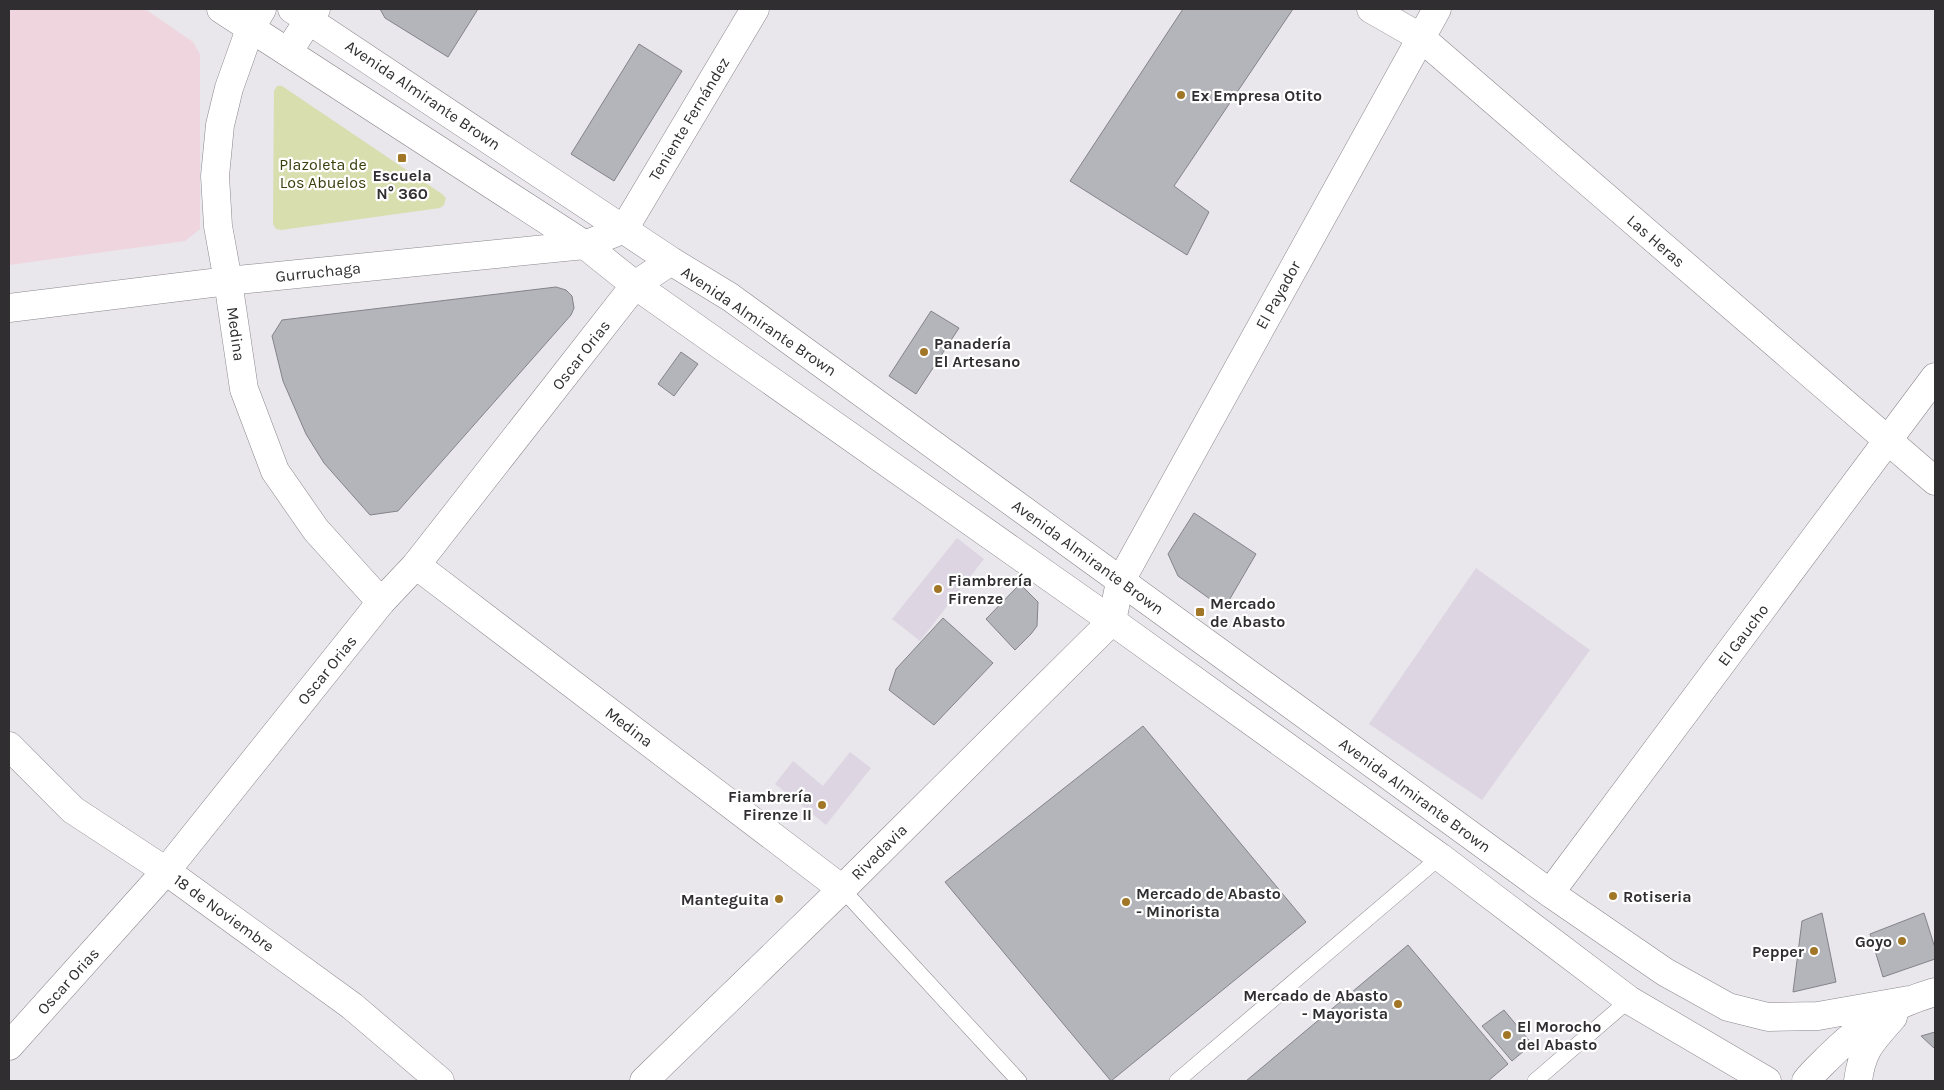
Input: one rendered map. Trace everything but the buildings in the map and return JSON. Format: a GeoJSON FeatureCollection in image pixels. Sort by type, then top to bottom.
{"type":"FeatureCollection","features":[{"type":"Feature","properties":{"kind":"street"},"geometry":{"type":"LineString","coordinates":[[220,9],[256,19],[288,52],[585,245],[635,285],[1112,621],[1440,857],[1629,1000],[1767,1081]]}},
{"type":"Feature","properties":{"kind":"street","name":"Teniente Fernández"},"geometry":{"type":"LineString","coordinates":[[624,229],[755,9]]}},
{"type":"Feature","properties":{"kind":"street","name":"Las Heras"},"geometry":{"type":"LineString","coordinates":[[1371,9],[1420,37],[1935,481]]}},
{"type":"Feature","properties":{"kind":"street","name":"El Payador"},"geometry":{"type":"LineString","coordinates":[[1112,621],[1120,582],[1437,9]]}},
{"type":"Feature","properties":{"kind":"street"},"geometry":{"type":"LineString","coordinates":[[288,52],[306,13]]}},
{"type":"Feature","properties":{"kind":"street","name":"Avenida Almirante Brown"},"geometry":{"type":"LineString","coordinates":[[306,13],[671,262],[730,298],[1550,892],[1665,972],[1728,1006],[1768,1017],[1818,1016],[1909,1000]]}},
{"type":"Feature","properties":{"kind":"street","name":"Medina"},"geometry":{"type":"LineString","coordinates":[[256,19],[229,88],[220,125],[215,176],[218,226],[244,389],[275,471],[316,530],[381,602]]}},
{"type":"Feature","properties":{"kind":"street","name":"Gurruchaga"},"geometry":{"type":"LineString","coordinates":[[9,308],[228,281],[585,245],[624,229]]}},
{"type":"Feature","properties":{"kind":"street","name":"Oscar Orias"},"geometry":{"type":"LineString","coordinates":[[9,1046],[166,871],[381,602],[416,565],[635,285],[671,262]]}},
{"type":"Feature","properties":{"kind":"street","name":"El Gaucho"},"geometry":{"type":"LineString","coordinates":[[1550,892],[1889,442],[1935,377]]}},
{"type":"Feature","properties":{"kind":"street","name":"Medina"},"geometry":{"type":"LineString","coordinates":[[416,565],[842,888]]}},
{"type":"Feature","properties":{"kind":"street","name":"Rivadavia"},"geometry":{"type":"LineString","coordinates":[[644,1081],[1112,621]]}},
{"type":"Feature","properties":{"kind":"street","name":"18 de Noviembre"},"geometry":{"type":"LineString","coordinates":[[9,746],[73,810],[166,871],[352,1006],[440,1081]]}},
{"type":"Feature","properties":{"kind":"street"},"geometry":{"type":"LineString","coordinates":[[1806,1081],[1849,1038],[1876,1016],[1909,1000],[1935,992]]}},
{"type":"Feature","properties":{"kind":"street"},"geometry":{"type":"LineString","coordinates":[[1858,1081],[1860,1062],[1866,1050],[1909,1000]]}},
{"type":"Feature","properties":{"kind":"lane"},"geometry":{"type":"LineString","coordinates":[[1177,1081],[1440,857]]}},
{"type":"Feature","properties":{"kind":"lane"},"geometry":{"type":"LineString","coordinates":[[842,888],[1019,1081]]}},
{"type":"Feature","properties":{"kind":"lane"},"geometry":{"type":"LineString","coordinates":[[1535,1081],[1629,1000]]}},
{"type":"Feature","properties":{"kind":"shaded area"},"geometry":{"type":"Polygon","coordinates":[[[9,9],[145,9],[193,42],[200,54],[200,229],[185,241],[9,265],[9,9]]]}},
{"type":"Feature","properties":{"kind":"shaded area","name":"Fiambrería Firenze"},"geometry":{"type":"Polygon","coordinates":[[[957,538],[984,559],[920,641],[892,619],[957,538]]]}},
{"type":"Feature","properties":{"kind":"shaded area"},"geometry":{"type":"Polygon","coordinates":[[[1476,568],[1590,650],[1482,800],[1369,724],[1476,568]]]}},
{"type":"Feature","properties":{"kind":"shaded area","name":"Fiambrería Firenze II"},"geometry":{"type":"Polygon","coordinates":[[[850,752],[871,768],[826,825],[775,784],[793,761],[823,786],[850,752]]]}},
{"type":"Feature","properties":{"kind":"green space","name":"Plazoleta de Los Abuelos"},"geometry":{"type":"Polygon","coordinates":[[[277,86],[282,86],[442,194],[446,198],[444,205],[440,208],[281,230],[276,229],[273,224],[274,91],[277,86]]]}},
{"type":"Feature","properties":{"kind":"place","name":"Ex Empresa Otito"},"geometry":{"type":"Point","coordinates":[1181,95]}},
{"type":"Feature","properties":{"kind":"place","name":"Escuela N° 360"},"geometry":{"type":"Point","coordinates":[402,158]}},
{"type":"Feature","properties":{"kind":"place","name":"Panadería El Artesano"},"geometry":{"type":"Point","coordinates":[924,352]}},
{"type":"Feature","properties":{"kind":"place","name":"Fiambrería Firenze"},"geometry":{"type":"Point","coordinates":[938,589]}},
{"type":"Feature","properties":{"kind":"place","name":"Mercado de Abasto"},"geometry":{"type":"Point","coordinates":[1200,612]}},
{"type":"Feature","properties":{"kind":"place","name":"Fiambrería Firenze II"},"geometry":{"type":"Point","coordinates":[822,805]}},
{"type":"Feature","properties":{"kind":"place","name":"Rotiseria"},"geometry":{"type":"Point","coordinates":[1613,896]}},
{"type":"Feature","properties":{"kind":"place","name":"Manteguita"},"geometry":{"type":"Point","coordinates":[779,899]}},
{"type":"Feature","properties":{"kind":"place","name":"Mercado de Abasto - Minorista"},"geometry":{"type":"Point","coordinates":[1126,902]}},
{"type":"Feature","properties":{"kind":"place","name":"Goyo"},"geometry":{"type":"Point","coordinates":[1902,941]}},
{"type":"Feature","properties":{"kind":"place","name":"Pepper"},"geometry":{"type":"Point","coordinates":[1814,951]}},
{"type":"Feature","properties":{"kind":"place","name":"Mercado de Abasto - Mayorista"},"geometry":{"type":"Point","coordinates":[1398,1004]}},
{"type":"Feature","properties":{"kind":"place","name":"El Morocho del Abasto"},"geometry":{"type":"Point","coordinates":[1507,1035]}}]}
